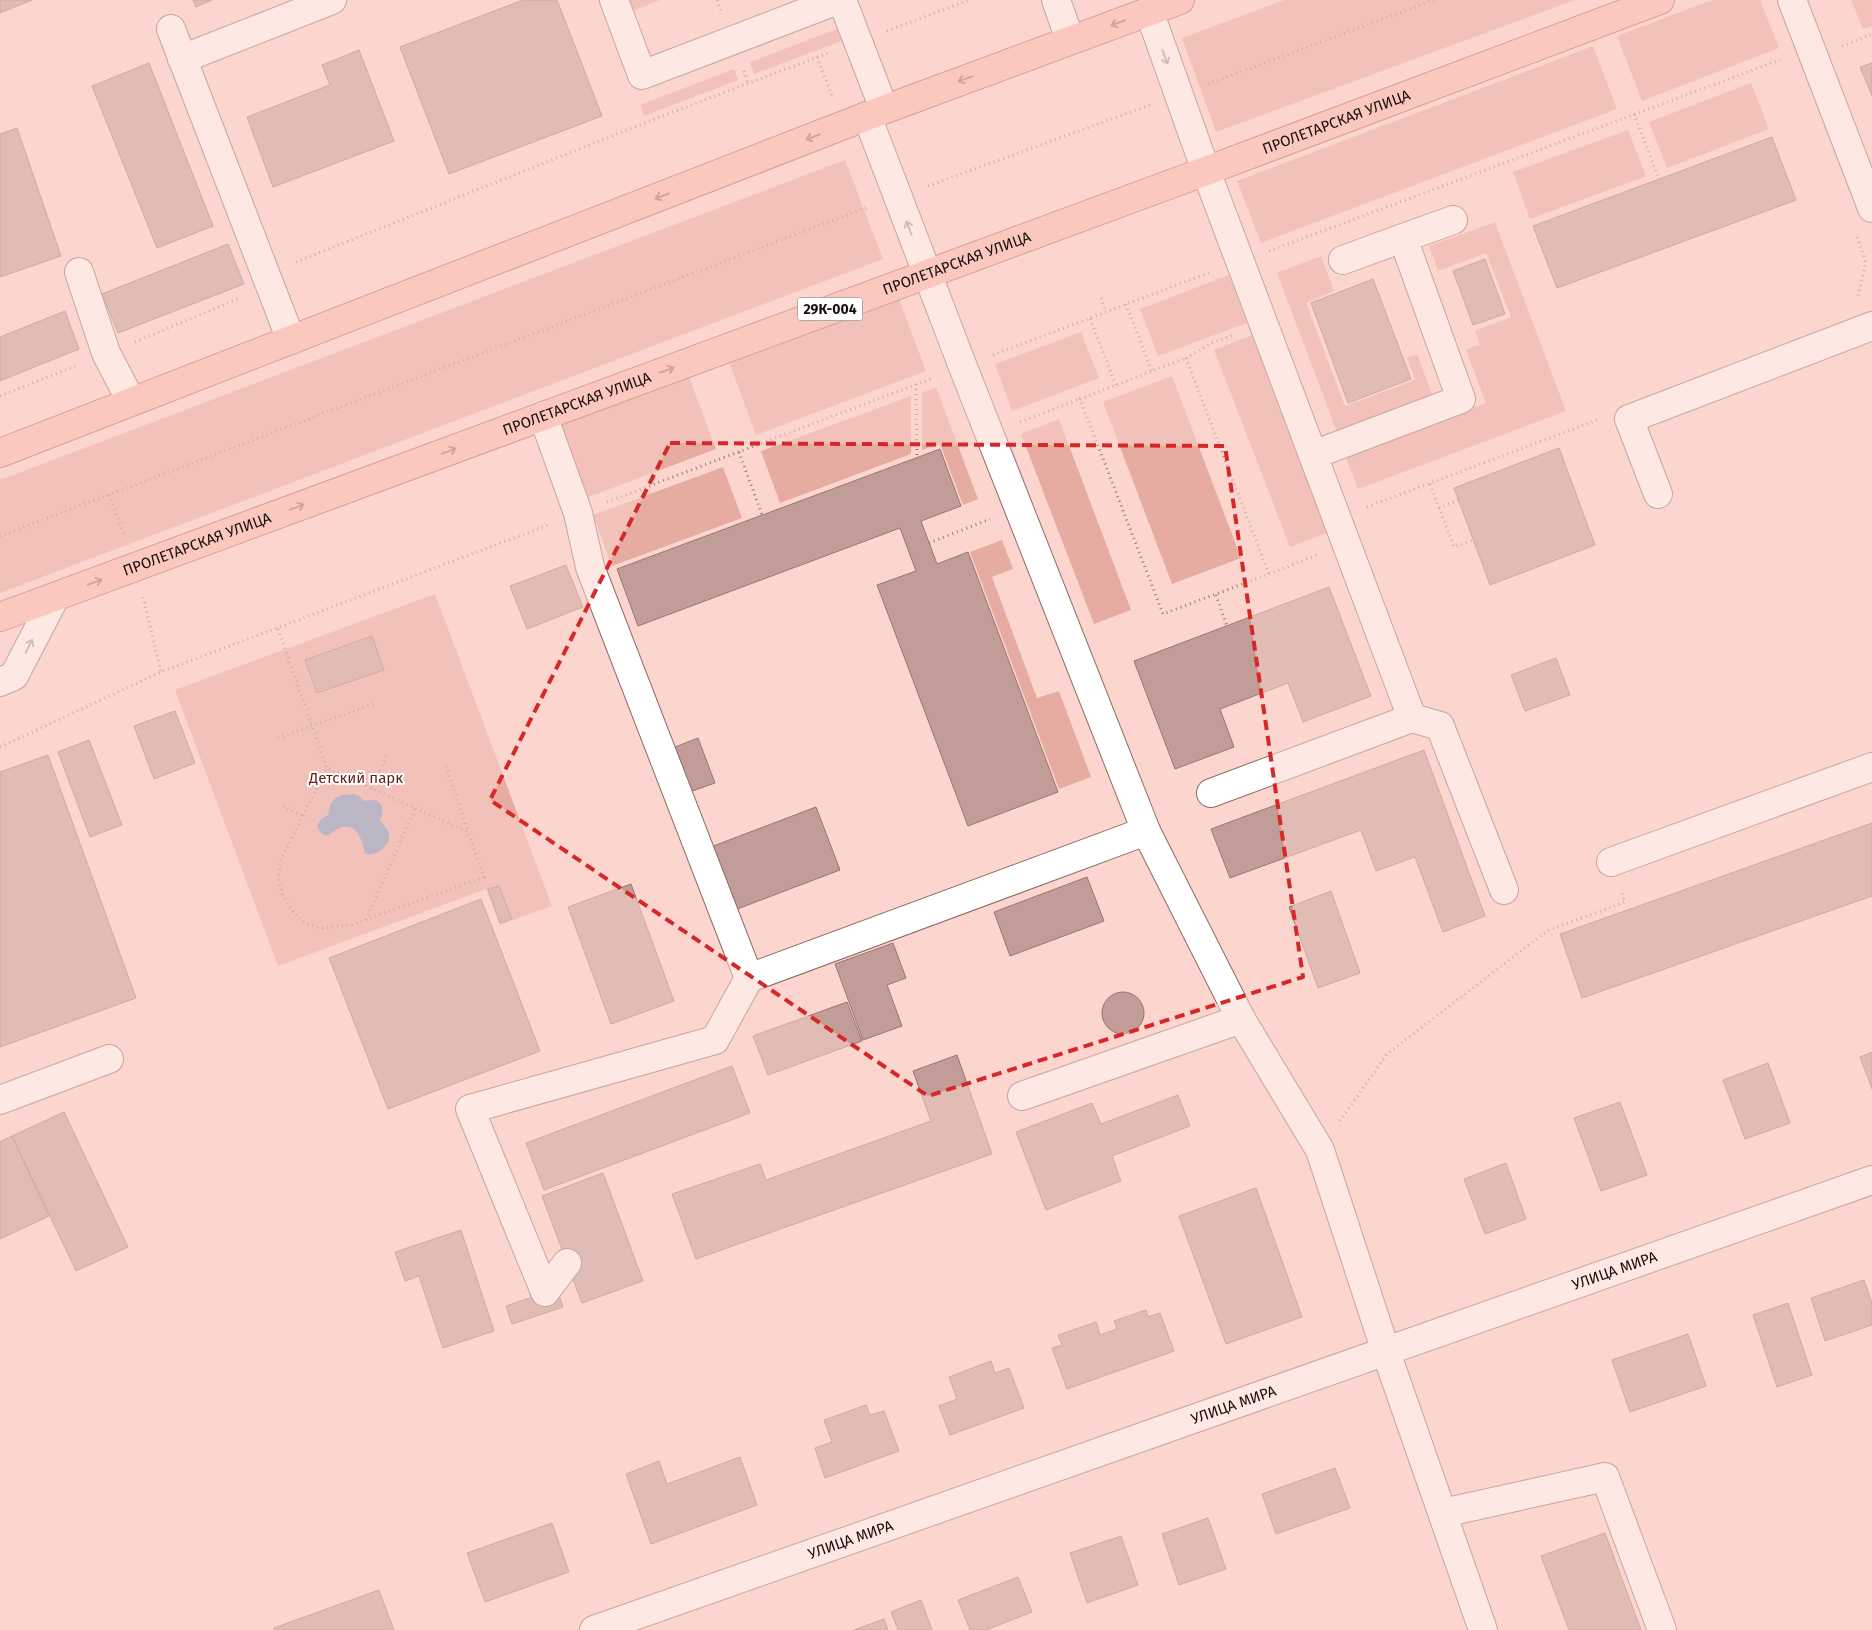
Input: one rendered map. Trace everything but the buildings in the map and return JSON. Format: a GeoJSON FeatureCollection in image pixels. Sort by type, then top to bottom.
{"type":"FeatureCollection","features":[{"type":"Feature","properties":{"kind":"main road"},"geometry":{"type":"LineString","coordinates":[[0,453],[875,113],[1180,0]]}},
{"type":"Feature","properties":{"kind":"main road","name":"ПРОЛЕТАРСКАЯ УЛИЦА"},"geometry":{"type":"LineString","coordinates":[[0,617],[1660,0]]}},
{"type":"Feature","properties":{"kind":"street"},"geometry":{"type":"LineString","coordinates":[[182,59],[332,0]]}},
{"type":"Feature","properties":{"kind":"street"},"geometry":{"type":"LineString","coordinates":[[614,0],[642,75],[840,0],[858,42],[897,197],[962,367],[1146,831],[1241,1020],[1320,1150],[1386,1352],[1444,1512],[1483,1630]]}},
{"type":"Feature","properties":{"kind":"street"},"geometry":{"type":"LineString","coordinates":[[1056,0],[1070,40]]}},
{"type":"Feature","properties":{"kind":"street"},"geometry":{"type":"LineString","coordinates":[[1792,0],[1872,208]]}},
{"type":"Feature","properties":{"kind":"street"},"geometry":{"type":"LineString","coordinates":[[1149,11],[1263,324],[1412,718]]}},
{"type":"Feature","properties":{"kind":"street"},"geometry":{"type":"LineString","coordinates":[[171,29],[291,340]]}},
{"type":"Feature","properties":{"kind":"street"},"geometry":{"type":"LineString","coordinates":[[1343,260],[1453,220]]}},
{"type":"Feature","properties":{"kind":"street"},"geometry":{"type":"LineString","coordinates":[[1313,454],[1461,399],[1402,238]]}},
{"type":"Feature","properties":{"kind":"street"},"geometry":{"type":"LineString","coordinates":[[79,272],[106,354],[132,401]]}},
{"type":"Feature","properties":{"kind":"street"},"geometry":{"type":"LineString","coordinates":[[1658,494],[1629,419],[1872,326]]}},
{"type":"Feature","properties":{"kind":"street"},"geometry":{"type":"LineString","coordinates":[[544,416],[578,513],[590,567],[749,978]]}},
{"type":"Feature","properties":{"kind":"street"},"geometry":{"type":"LineString","coordinates":[[0,682],[14,676],[55,597]]}},
{"type":"Feature","properties":{"kind":"street"},"geometry":{"type":"LineString","coordinates":[[1211,793],[1412,718],[1440,726],[1504,890]]}},
{"type":"Feature","properties":{"kind":"street"},"geometry":{"type":"LineString","coordinates":[[1611,862],[1872,767]]}},
{"type":"Feature","properties":{"kind":"street"},"geometry":{"type":"LineString","coordinates":[[567,1263],[545,1292],[470,1109],[715,1040],[749,978],[1146,831]]}},
{"type":"Feature","properties":{"kind":"street"},"geometry":{"type":"LineString","coordinates":[[1022,1096],[1241,1020]]}},
{"type":"Feature","properties":{"kind":"street"},"geometry":{"type":"LineString","coordinates":[[0,1100],[109,1059]]}},
{"type":"Feature","properties":{"kind":"street","name":"УЛИЦА МИРА"},"geometry":{"type":"LineString","coordinates":[[594,1630],[1872,1180]]}},
{"type":"Feature","properties":{"kind":"street"},"geometry":{"type":"LineString","coordinates":[[1444,1512],[1605,1477],[1662,1630]]}},
{"type":"Feature","properties":{"kind":"path"},"geometry":{"type":"LineString","coordinates":[[0,396],[247,295],[266,274],[647,122],[968,0]]}},
{"type":"Feature","properties":{"kind":"path"},"geometry":{"type":"LineString","coordinates":[[0,536],[897,197],[1434,0]]}},
{"type":"Feature","properties":{"kind":"path"},"geometry":{"type":"LineString","coordinates":[[0,747],[161,672],[278,629],[1126,304],[1789,56],[1838,47],[1872,34]]}},
{"type":"Feature","properties":{"kind":"path"},"geometry":{"type":"LineString","coordinates":[[1634,114],[1659,179]]}},
{"type":"Feature","properties":{"kind":"path"},"geometry":{"type":"LineString","coordinates":[[1856,234],[1866,262],[1857,300]]}},
{"type":"Feature","properties":{"kind":"path"},"geometry":{"type":"LineString","coordinates":[[1101,298],[1106,312]]}},
{"type":"Feature","properties":{"kind":"path"},"geometry":{"type":"LineString","coordinates":[[1126,304],[1152,372]]}},
{"type":"Feature","properties":{"kind":"path"},"geometry":{"type":"LineString","coordinates":[[1090,318],[1116,385]]}},
{"type":"Feature","properties":{"kind":"path"},"geometry":{"type":"LineString","coordinates":[[989,434],[1152,372],[1186,358],[1212,343],[1263,324]]}},
{"type":"Feature","properties":{"kind":"path"},"geometry":{"type":"LineString","coordinates":[[1186,358],[1269,574]]}},
{"type":"Feature","properties":{"kind":"path"},"geometry":{"type":"LineString","coordinates":[[916,384],[917,457]]}},
{"type":"Feature","properties":{"kind":"path"},"geometry":{"type":"LineString","coordinates":[[1080,399],[1163,614],[1324,552],[1337,518],[1604,418]]}},
{"type":"Feature","properties":{"kind":"path"},"geometry":{"type":"LineString","coordinates":[[739,452],[762,515]]}},
{"type":"Feature","properties":{"kind":"path"},"geometry":{"type":"LineString","coordinates":[[1430,484],[1454,547],[1474,540]]}},
{"type":"Feature","properties":{"kind":"path"},"geometry":{"type":"LineString","coordinates":[[1439,508],[1458,500]]}},
{"type":"Feature","properties":{"kind":"path"},"geometry":{"type":"LineString","coordinates":[[929,543],[992,519],[988,510]]}},
{"type":"Feature","properties":{"kind":"path"},"geometry":{"type":"LineString","coordinates":[[1216,594],[1227,626]]}},
{"type":"Feature","properties":{"kind":"path"},"geometry":{"type":"LineString","coordinates":[[278,629],[327,768],[468,832]]}},
{"type":"Feature","properties":{"kind":"path"},"geometry":{"type":"LineString","coordinates":[[278,738],[376,704]]}},
{"type":"Feature","properties":{"kind":"path"},"geometry":{"type":"LineString","coordinates":[[372,789],[387,755]]}},
{"type":"Feature","properties":{"kind":"path"},"geometry":{"type":"LineString","coordinates":[[327,768],[281,859],[278,878],[283,895],[293,912],[306,924],[322,928],[338,928],[366,921],[484,877],[446,766]]}},
{"type":"Feature","properties":{"kind":"path"},"geometry":{"type":"LineString","coordinates":[[283,806],[302,816]]}},
{"type":"Feature","properties":{"kind":"path"},"geometry":{"type":"LineString","coordinates":[[366,921],[415,808]]}},
{"type":"Feature","properties":{"kind":"path"},"geometry":{"type":"LineString","coordinates":[[1320,1150],[1387,1054],[1547,931],[1625,902],[1611,862]]}},
{"type":"Feature","properties":{"kind":"highlighted area"},"geometry":{"type":"Polygon","coordinates":[[[670,443],[1225,446],[1303,977],[928,1096],[490,800],[670,443]]]}},
{"type":"Feature","properties":{"kind":"green space"},"geometry":{"type":"Polygon","coordinates":[[[629,0],[660,0],[633,11],[629,0]]]}},
{"type":"Feature","properties":{"kind":"green space"},"geometry":{"type":"Polygon","coordinates":[[[1284,0],[1575,0],[1216,132],[1182,38],[1284,0]]]}},
{"type":"Feature","properties":{"kind":"green space"},"geometry":{"type":"Polygon","coordinates":[[[1712,0],[1760,0],[1779,48],[1642,101],[1617,36],[1712,0]]]}},
{"type":"Feature","properties":{"kind":"green space"},"geometry":{"type":"Polygon","coordinates":[[[1851,0],[1872,0],[1872,26],[1863,29],[1851,0]]]}},
{"type":"Feature","properties":{"kind":"green space"},"geometry":{"type":"Polygon","coordinates":[[[842,27],[847,39],[754,74],[750,62],[842,27]]]}},
{"type":"Feature","properties":{"kind":"green space"},"geometry":{"type":"Polygon","coordinates":[[[1593,46],[1617,109],[1261,243],[1237,181],[1593,46]]]}},
{"type":"Feature","properties":{"kind":"green space"},"geometry":{"type":"Polygon","coordinates":[[[734,69],[738,80],[644,116],[640,105],[734,69]]]}},
{"type":"Feature","properties":{"kind":"green space"},"geometry":{"type":"Polygon","coordinates":[[[1751,83],[1769,129],[1667,168],[1649,122],[1751,83]]]}},
{"type":"Feature","properties":{"kind":"green space"},"geometry":{"type":"Polygon","coordinates":[[[1628,130],[1646,176],[1530,219],[1513,172],[1628,130]]]}},
{"type":"Feature","properties":{"kind":"green space"},"geometry":{"type":"Polygon","coordinates":[[[845,160],[883,259],[0,593],[0,480],[845,160]]]}},
{"type":"Feature","properties":{"kind":"green space"},"geometry":{"type":"Polygon","coordinates":[[[1495,222],[1566,411],[1358,489],[1345,456],[1486,403],[1466,350],[1480,344],[1475,331],[1511,317],[1486,253],[1438,271],[1429,246],[1495,222]]]}},
{"type":"Feature","properties":{"kind":"green space"},"geometry":{"type":"Polygon","coordinates":[[[1321,256],[1334,291],[1306,303],[1345,406],[1415,380],[1407,358],[1417,354],[1433,397],[1337,432],[1277,273],[1321,256]]]}},
{"type":"Feature","properties":{"kind":"green space"},"geometry":{"type":"Polygon","coordinates":[[[1229,275],[1247,323],[1158,356],[1140,309],[1229,275]]]}},
{"type":"Feature","properties":{"kind":"green space"},"geometry":{"type":"Polygon","coordinates":[[[899,299],[926,371],[756,435],[729,362],[899,299]]]}},
{"type":"Feature","properties":{"kind":"green space"},"geometry":{"type":"Polygon","coordinates":[[[1081,332],[1099,378],[1012,411],[995,364],[1081,332]]]}},
{"type":"Feature","properties":{"kind":"green space"},"geometry":{"type":"Polygon","coordinates":[[[1252,335],[1327,533],[1290,547],[1214,350],[1252,335]]]}},
{"type":"Feature","properties":{"kind":"green space"},"geometry":{"type":"Polygon","coordinates":[[[1172,376],[1241,558],[1172,584],[1103,402],[1172,376]]]}},
{"type":"Feature","properties":{"kind":"green space"},"geometry":{"type":"Polygon","coordinates":[[[689,377],[716,449],[586,498],[559,426],[689,377]]]}},
{"type":"Feature","properties":{"kind":"green space"},"geometry":{"type":"Polygon","coordinates":[[[936,387],[978,499],[963,505],[940,444],[922,450],[922,393],[936,387]]]}},
{"type":"Feature","properties":{"kind":"green space"},"geometry":{"type":"Polygon","coordinates":[[[911,396],[911,454],[780,503],[761,451],[911,396]]]}},
{"type":"Feature","properties":{"kind":"green space"},"geometry":{"type":"Polygon","coordinates":[[[1059,419],[1131,610],[1094,624],[1021,434],[1059,419]]]}},
{"type":"Feature","properties":{"kind":"green space"},"geometry":{"type":"Polygon","coordinates":[[[723,467],[742,518],[612,566],[593,515],[723,467]]]}},
{"type":"Feature","properties":{"kind":"green space"},"geometry":{"type":"Polygon","coordinates":[[[1002,540],[1013,569],[992,577],[1037,698],[1059,691],[1091,777],[1059,789],[970,552],[1002,540]]]}},
{"type":"Feature","properties":{"kind":"green space","name":"Детский парк"},"geometry":{"type":"Polygon","coordinates":[[[435,594],[552,906],[500,925],[486,889],[278,966],[175,690],[435,594]]]}},
{"type":"Feature","properties":{"kind":"water"},"geometry":{"type":"Polygon","coordinates":[[[353,794],[359,796],[364,801],[374,800],[382,807],[383,811],[380,820],[388,831],[389,840],[383,849],[374,854],[365,854],[358,834],[351,828],[340,828],[325,836],[317,826],[320,820],[328,815],[335,798],[353,794]]]}}]}
